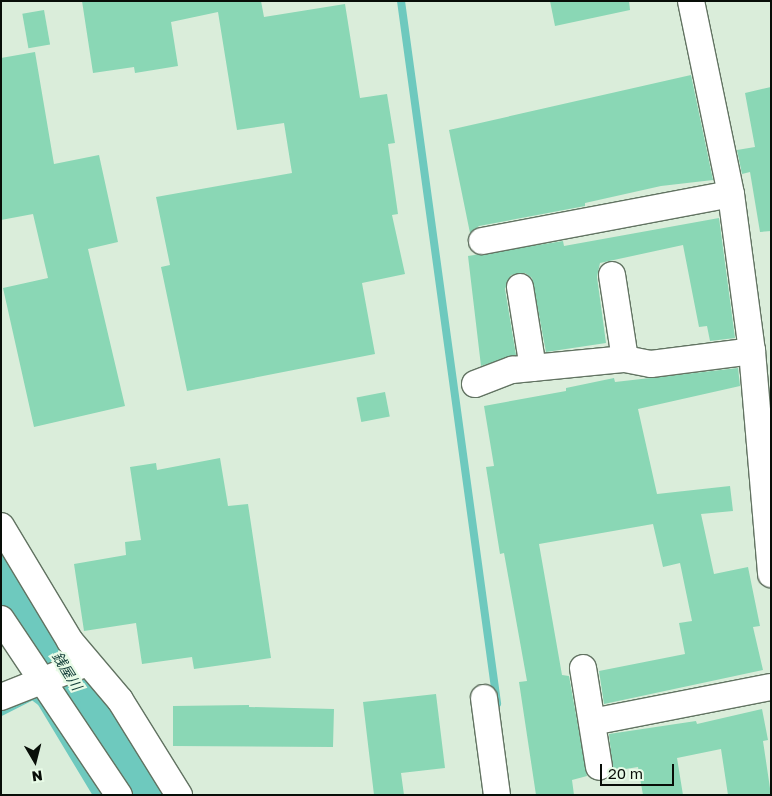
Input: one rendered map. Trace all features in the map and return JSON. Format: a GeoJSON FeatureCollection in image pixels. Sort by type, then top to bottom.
{"type":"FeatureCollection","features":[{"type":"Feature","properties":{"kind":"street"},"geometry":{"type":"LineString","coordinates":[[691,1],[731,194],[752,351],[771,574]]}},
{"type":"Feature","properties":{"kind":"street"},"geometry":{"type":"LineString","coordinates":[[482,241],[731,194]]}},
{"type":"Feature","properties":{"kind":"street"},"geometry":{"type":"LineString","coordinates":[[612,275],[625,359]]}},
{"type":"Feature","properties":{"kind":"street"},"geometry":{"type":"LineString","coordinates":[[520,287],[533,368]]}},
{"type":"Feature","properties":{"kind":"street"},"geometry":{"type":"LineString","coordinates":[[475,384],[512,370],[625,359],[651,364],[752,351]]}},
{"type":"Feature","properties":{"kind":"street"},"geometry":{"type":"LineString","coordinates":[[1,526],[70,641],[120,700],[180,795]]}},
{"type":"Feature","properties":{"kind":"street"},"geometry":{"type":"LineString","coordinates":[[1,619],[119,795]]}},
{"type":"Feature","properties":{"kind":"street"},"geometry":{"type":"LineString","coordinates":[[1,697],[42,678],[87,663]]}},
{"type":"Feature","properties":{"kind":"street"},"geometry":{"type":"LineString","coordinates":[[583,668],[599,768]]}},
{"type":"Feature","properties":{"kind":"street"},"geometry":{"type":"LineString","coordinates":[[592,722],[771,688]]}},
{"type":"Feature","properties":{"kind":"street"},"geometry":{"type":"LineString","coordinates":[[484,698],[497,795]]}},
{"type":"Feature","properties":{"kind":"building"},"geometry":{"type":"Polygon","coordinates":[[[82,1],[261,1],[264,17],[345,4],[360,98],[387,94],[395,143],[388,144],[398,214],[392,215],[405,274],[362,283],[375,354],[187,391],[161,267],[170,265],[156,197],[292,173],[284,123],[237,130],[218,12],[171,22],[178,66],[135,73],[134,67],[93,73],[82,1]]]}},
{"type":"Feature","properties":{"kind":"building"},"geometry":{"type":"Polygon","coordinates":[[[550,1],[629,1],[630,10],[555,26],[550,1]]]}},
{"type":"Feature","properties":{"kind":"building"},"geometry":{"type":"Polygon","coordinates":[[[44,10],[50,44],[28,48],[22,14],[44,10]]]}},
{"type":"Feature","properties":{"kind":"building"},"geometry":{"type":"Polygon","coordinates":[[[35,52],[54,164],[99,155],[118,242],[88,249],[125,406],[34,427],[3,288],[48,278],[33,214],[1,220],[1,58],[35,52]]]}},
{"type":"Feature","properties":{"kind":"building"},"geometry":{"type":"Polygon","coordinates":[[[691,75],[713,180],[661,186],[585,203],[585,206],[479,226],[470,233],[449,130],[691,75]]]}},
{"type":"Feature","properties":{"kind":"building"},"geometry":{"type":"Polygon","coordinates":[[[771,87],[771,231],[760,232],[750,172],[742,174],[737,150],[755,147],[745,93],[771,87]]]}},
{"type":"Feature","properties":{"kind":"building"},"geometry":{"type":"Polygon","coordinates":[[[719,218],[735,338],[710,341],[707,326],[699,327],[683,245],[600,263],[597,277],[606,343],[546,352],[532,278],[525,273],[511,275],[505,289],[516,355],[481,366],[468,256],[563,241],[564,246],[719,218]]]}},
{"type":"Feature","properties":{"kind":"building"},"geometry":{"type":"Polygon","coordinates":[[[738,368],[740,386],[638,409],[657,494],[730,486],[733,511],[701,514],[714,574],[748,567],[760,626],[753,627],[763,670],[604,704],[599,671],[685,654],[679,623],[692,621],[680,563],[663,567],[653,524],[539,544],[562,675],[569,676],[587,776],[572,780],[574,795],[536,795],[519,682],[527,681],[504,553],[500,554],[486,467],[494,466],[484,406],[566,391],[566,388],[614,378],[615,382],[738,368]]]}},
{"type":"Feature","properties":{"kind":"building"},"geometry":{"type":"Polygon","coordinates":[[[385,392],[390,417],[361,422],[357,398],[385,392]]]}},
{"type":"Feature","properties":{"kind":"building"},"geometry":{"type":"Polygon","coordinates":[[[220,458],[228,506],[248,504],[271,658],[194,669],[192,657],[142,664],[136,623],[84,631],[74,564],[126,555],[125,542],[141,540],[130,467],[156,463],[157,470],[220,458]]]}},
{"type":"Feature","properties":{"kind":"building"},"geometry":{"type":"Polygon","coordinates":[[[436,694],[445,768],[401,773],[404,795],[374,795],[363,702],[436,694]]]}},
{"type":"Feature","properties":{"kind":"building"},"geometry":{"type":"Polygon","coordinates":[[[249,705],[249,707],[334,709],[333,747],[173,746],[173,706],[249,705]]]}},
{"type":"Feature","properties":{"kind":"building"},"geometry":{"type":"Polygon","coordinates":[[[762,709],[768,740],[763,741],[771,795],[728,795],[721,749],[677,758],[683,795],[643,795],[638,767],[613,771],[609,734],[696,721],[697,724],[762,709]]]}},
{"type":"Feature","properties":{"kind":"waterway"},"geometry":{"type":"LineString","coordinates":[[401,1],[497,703]]}},
{"type":"Feature","properties":{"kind":"waterway","name":"銭屋川"},"geometry":{"type":"LineString","coordinates":[[1,566],[82,694],[102,705],[153,795]]}},
{"type":"Feature","properties":{"kind":"waterway"},"geometry":{"type":"LineString","coordinates":[[1,712],[33,696],[41,702],[97,795]]}}]}
